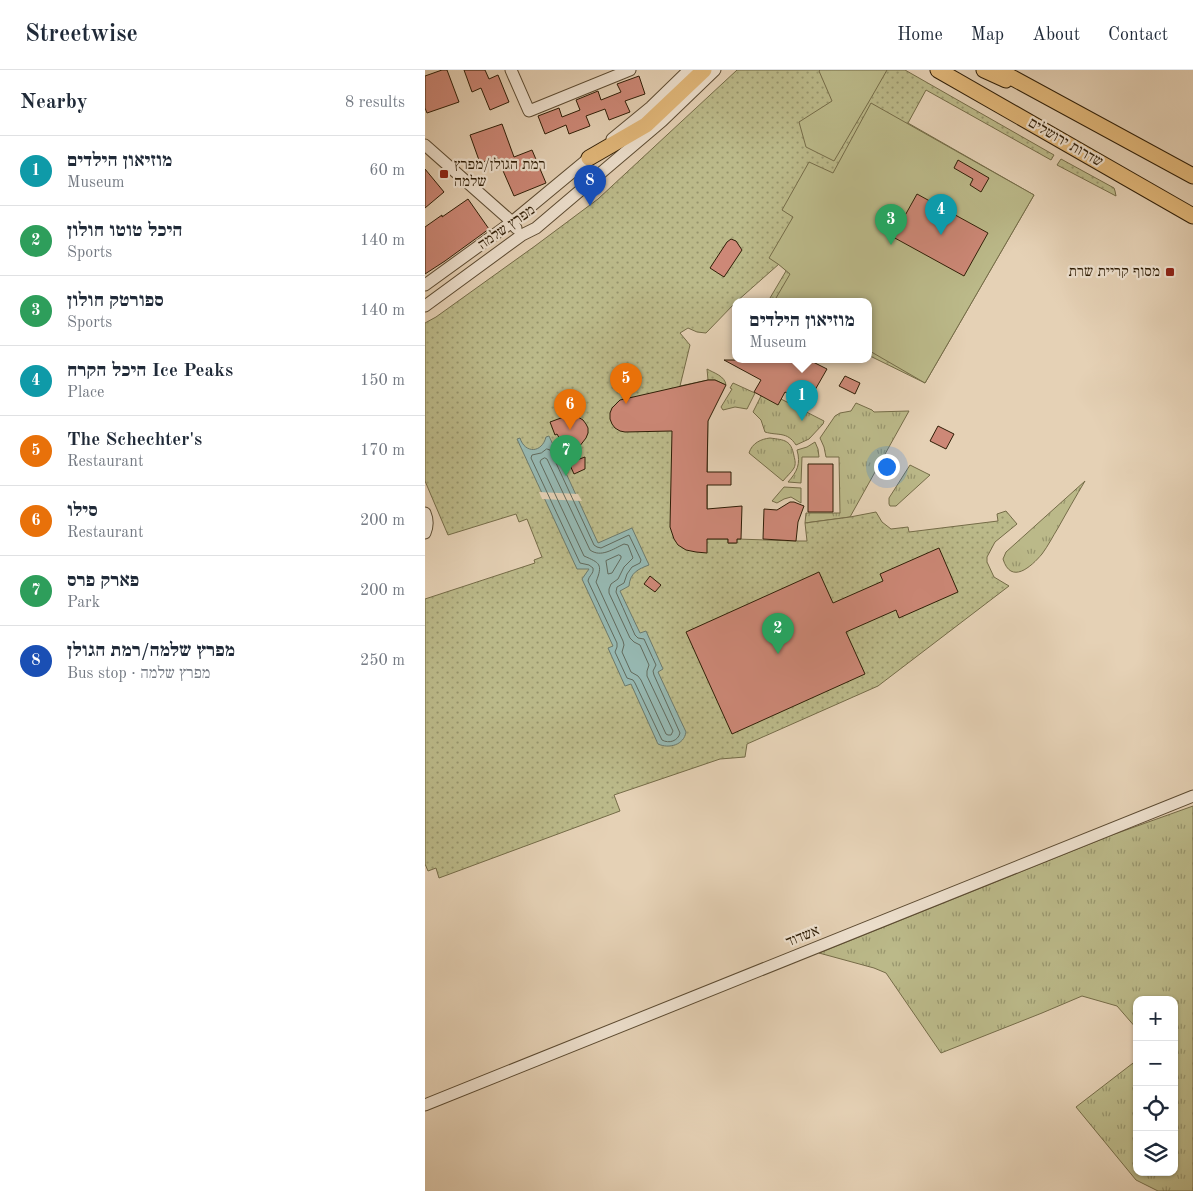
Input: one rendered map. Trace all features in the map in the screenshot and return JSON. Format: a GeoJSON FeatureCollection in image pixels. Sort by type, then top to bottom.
{"type":"FeatureCollection","features":[{"type":"Feature","properties":{"kind":"main road"},"geometry":{"type":"LineString","coordinates":[[589,158],[646,125],[704,70]]}},
{"type":"Feature","properties":{"kind":"main road","name":"שדרות ירושלים"},"geometry":{"type":"LineString","coordinates":[[937,70],[1193,216]]}},
{"type":"Feature","properties":{"kind":"main road"},"geometry":{"type":"LineString","coordinates":[[983,70],[1053,100]]}},
{"type":"Feature","properties":{"kind":"main road","name":"שדרות ירושלים"},"geometry":{"type":"LineString","coordinates":[[998,70],[1193,176]]}},
{"type":"Feature","properties":{"kind":"street"},"geometry":{"type":"LineString","coordinates":[[511,70],[529,111],[623,71]]}},
{"type":"Feature","properties":{"kind":"street","name":"מפרץ שלמה"},"geometry":{"type":"LineString","coordinates":[[425,286],[512,222],[651,107],[689,70]]}},
{"type":"Feature","properties":{"kind":"street","name":"מפרץ שלמה"},"geometry":{"type":"LineString","coordinates":[[425,306],[522,235],[536,228],[662,121],[715,70]]}},
{"type":"Feature","properties":{"kind":"street"},"geometry":{"type":"LineString","coordinates":[[425,145],[512,222],[522,235]]}},
{"type":"Feature","properties":{"kind":"street"},"geometry":{"type":"LineString","coordinates":[[425,514],[427,527],[425,532]]}},
{"type":"Feature","properties":{"kind":"street","name":"אשדוד"},"geometry":{"type":"LineString","coordinates":[[425,1105],[1193,796]]}},
{"type":"Feature","properties":{"kind":"green space"},"geometry":{"type":"Polygon","coordinates":[[[737,70],[905,70],[1054,155],[1051,160],[926,90],[908,123],[1034,195],[925,383],[872,357],[872,298],[770,298],[786,271],[779,264],[741,298],[732,298],[732,306],[706,333],[688,328],[680,333],[690,345],[680,386],[708,380],[707,539],[728,539],[728,543],[736,543],[737,539],[807,541],[805,523],[876,512],[882,522],[891,529],[908,527],[909,532],[998,521],[997,514],[1006,511],[1017,524],[995,542],[987,557],[987,562],[994,577],[1009,586],[878,686],[747,744],[745,757],[720,759],[614,795],[620,811],[439,878],[436,868],[428,871],[425,864],[425,599],[535,563],[534,560],[542,557],[527,519],[519,522],[516,514],[448,535],[425,481],[425,323],[436,317],[598,199],[737,70]]]}},
{"type":"Feature","properties":{"kind":"green space"},"geometry":{"type":"Polygon","coordinates":[[[820,70],[887,70],[834,161],[806,147],[799,122],[832,101],[820,70]]]}},
{"type":"Feature","properties":{"kind":"green space"},"geometry":{"type":"Polygon","coordinates":[[[871,103],[1034,195],[925,383],[872,352],[872,298],[776,298],[790,274],[769,258],[793,217],[782,210],[809,162],[833,173],[871,103]]]}},
{"type":"Feature","properties":{"kind":"green space"},"geometry":{"type":"Polygon","coordinates":[[[1061,159],[1114,188],[1116,196],[1057,165],[1061,159]]]}},
{"type":"Feature","properties":{"kind":"green space"},"geometry":{"type":"Polygon","coordinates":[[[707,369],[721,377],[726,385],[715,380],[708,380],[707,369]]]}},
{"type":"Feature","properties":{"kind":"green space"},"geometry":{"type":"Polygon","coordinates":[[[733,383],[755,393],[747,409],[735,407],[723,410],[721,407],[732,389],[730,388],[733,383]]]}},
{"type":"Feature","properties":{"kind":"green space"},"geometry":{"type":"Polygon","coordinates":[[[761,396],[781,399],[824,421],[823,424],[809,439],[796,445],[786,436],[765,432],[761,420],[753,412],[761,396]]]}},
{"type":"Feature","properties":{"kind":"green space"},"geometry":{"type":"Polygon","coordinates":[[[856,403],[874,412],[909,411],[850,517],[805,523],[806,513],[840,513],[839,457],[826,457],[820,438],[835,416],[851,411],[856,403]]]}},
{"type":"Feature","properties":{"kind":"green space"},"geometry":{"type":"Polygon","coordinates":[[[770,438],[787,442],[793,451],[795,466],[783,481],[749,453],[757,442],[770,438]]]}},
{"type":"Feature","properties":{"kind":"green space"},"geometry":{"type":"Polygon","coordinates":[[[815,442],[819,457],[802,457],[801,483],[788,482],[797,468],[799,460],[797,450],[815,442]]]}},
{"type":"Feature","properties":{"kind":"green space"},"geometry":{"type":"Polygon","coordinates":[[[910,465],[930,475],[896,506],[890,506],[889,498],[910,465]]]}},
{"type":"Feature","properties":{"kind":"green space"},"geometry":{"type":"Polygon","coordinates":[[[1085,481],[1042,554],[1027,568],[1016,572],[1011,571],[1003,559],[1006,552],[1085,481]]]}},
{"type":"Feature","properties":{"kind":"green space"},"geometry":{"type":"Polygon","coordinates":[[[784,487],[801,488],[801,503],[791,497],[777,503],[772,501],[784,487]]]}},
{"type":"Feature","properties":{"kind":"green space"},"geometry":{"type":"Polygon","coordinates":[[[1193,806],[1193,1191],[1158,1191],[1136,1180],[1076,1107],[1133,1063],[1133,1176],[1178,1176],[1178,996],[1133,996],[1133,1024],[1117,1006],[1082,996],[941,1053],[886,973],[819,953],[1112,835],[1193,806]]]}},
{"type":"Feature","properties":{"kind":"water"},"geometry":{"type":"Polygon","coordinates":[[[549,436],[598,543],[632,528],[649,565],[635,572],[629,586],[620,591],[640,633],[646,631],[663,669],[658,672],[686,732],[682,740],[675,745],[658,744],[631,684],[625,686],[608,648],[613,646],[582,579],[589,569],[577,569],[517,439],[520,438],[522,443],[529,449],[537,449],[546,437],[549,436]]]}},
{"type":"Feature","properties":{"kind":"pier"},"geometry":{"type":"Polygon","coordinates":[[[539,492],[578,494],[582,501],[542,499],[539,492]]]}},
{"type":"Feature","properties":{"kind":"building"},"geometry":{"type":"Polygon","coordinates":[[[447,70],[459,102],[427,113],[425,108],[425,76],[447,70]]]}},
{"type":"Feature","properties":{"kind":"building"},"geometry":{"type":"Polygon","coordinates":[[[464,70],[485,70],[489,79],[498,75],[509,102],[490,110],[481,88],[472,92],[464,70]]]}},
{"type":"Feature","properties":{"kind":"building"},"geometry":{"type":"Polygon","coordinates":[[[639,76],[645,94],[625,101],[630,112],[609,120],[605,109],[586,116],[590,126],[569,134],[566,125],[545,134],[538,116],[559,108],[562,117],[580,110],[576,100],[598,91],[601,100],[621,92],[617,84],[639,76]]]}},
{"type":"Feature","properties":{"kind":"building"},"geometry":{"type":"Polygon","coordinates":[[[502,124],[514,157],[532,150],[546,183],[514,196],[497,157],[480,163],[470,135],[502,124]]]}},
{"type":"Feature","properties":{"kind":"building"},"geometry":{"type":"Polygon","coordinates":[[[958,160],[989,178],[981,192],[970,185],[973,179],[954,168],[958,160]]]}},
{"type":"Feature","properties":{"kind":"building"},"geometry":{"type":"Polygon","coordinates":[[[425,169],[444,192],[425,208],[425,169]]]}},
{"type":"Feature","properties":{"kind":"building"},"geometry":{"type":"Polygon","coordinates":[[[917,194],[988,233],[964,276],[893,237],[917,194]]]}},
{"type":"Feature","properties":{"kind":"building"},"geometry":{"type":"Polygon","coordinates":[[[468,199],[489,229],[425,274],[425,227],[468,199]]]}},
{"type":"Feature","properties":{"kind":"building"},"geometry":{"type":"Polygon","coordinates":[[[731,239],[736,241],[742,250],[724,277],[710,268],[731,239]]]}},
{"type":"Feature","properties":{"kind":"building"},"geometry":{"type":"Polygon","coordinates":[[[724,360],[732,360],[732,363],[815,363],[827,369],[807,404],[785,392],[778,405],[754,392],[761,380],[724,360]]]}},
{"type":"Feature","properties":{"kind":"building"},"geometry":{"type":"Polygon","coordinates":[[[845,376],[860,383],[855,394],[839,386],[845,376]]]}},
{"type":"Feature","properties":{"kind":"building"},"geometry":{"type":"Polygon","coordinates":[[[715,380],[726,385],[708,421],[707,472],[731,472],[731,485],[707,485],[707,509],[742,506],[741,539],[737,539],[737,543],[728,543],[728,539],[707,539],[707,553],[686,550],[678,545],[670,527],[672,431],[620,431],[612,424],[610,413],[620,400],[715,380]]]}},
{"type":"Feature","properties":{"kind":"building"},"geometry":{"type":"Polygon","coordinates":[[[573,416],[583,420],[588,428],[586,438],[579,447],[569,446],[561,441],[557,434],[555,435],[550,422],[573,416]]]}},
{"type":"Feature","properties":{"kind":"building"},"geometry":{"type":"Polygon","coordinates":[[[938,426],[954,434],[946,449],[930,441],[938,426]]]}},
{"type":"Feature","properties":{"kind":"building"},"geometry":{"type":"Polygon","coordinates":[[[585,457],[585,469],[574,474],[569,463],[585,457]]]}},
{"type":"Feature","properties":{"kind":"building"},"geometry":{"type":"Polygon","coordinates":[[[808,464],[833,464],[833,512],[808,512],[808,464]]]}},
{"type":"Feature","properties":{"kind":"building"},"geometry":{"type":"Polygon","coordinates":[[[790,502],[804,506],[798,522],[796,541],[763,539],[764,509],[777,510],[790,502]]]}},
{"type":"Feature","properties":{"kind":"building"},"geometry":{"type":"Polygon","coordinates":[[[939,548],[958,592],[899,618],[896,610],[846,632],[865,674],[732,734],[686,632],[819,572],[833,603],[883,581],[880,574],[939,548]]]}},
{"type":"Feature","properties":{"kind":"building"},"geometry":{"type":"Polygon","coordinates":[[[650,576],[661,585],[655,592],[644,584],[650,576]]]}},
{"type":"Feature","properties":{"kind":"place","name":"רמת הגולן/מפרץ שלמה"},"geometry":{"type":"Point","coordinates":[444,174]}},
{"type":"Feature","properties":{"kind":"place","name":"מפרץ שלמה/רמת הגולן"},"geometry":{"type":"Point","coordinates":[590,206]}},
{"type":"Feature","properties":{"kind":"place","name":"היכל הקרח Ice Peaks"},"geometry":{"type":"Point","coordinates":[941,235]}},
{"type":"Feature","properties":{"kind":"place","name":"ספורטק חולון"},"geometry":{"type":"Point","coordinates":[891,245]}},
{"type":"Feature","properties":{"kind":"place","name":"מסוף קריית שרת"},"geometry":{"type":"Point","coordinates":[1170,272]}},
{"type":"Feature","properties":{"kind":"place","name":"The Schechter's"},"geometry":{"type":"Point","coordinates":[626,404]}},
{"type":"Feature","properties":{"kind":"place","name":"מוזיאון הילדים"},"geometry":{"type":"Point","coordinates":[802,421]}},
{"type":"Feature","properties":{"kind":"place","name":"סילו"},"geometry":{"type":"Point","coordinates":[570,430]}},
{"type":"Feature","properties":{"kind":"place","name":"פארק פרס"},"geometry":{"type":"Point","coordinates":[566,476]}},
{"type":"Feature","properties":{"kind":"place","name":"היכל טוטו חולון"},"geometry":{"type":"Point","coordinates":[778,654]}}]}
